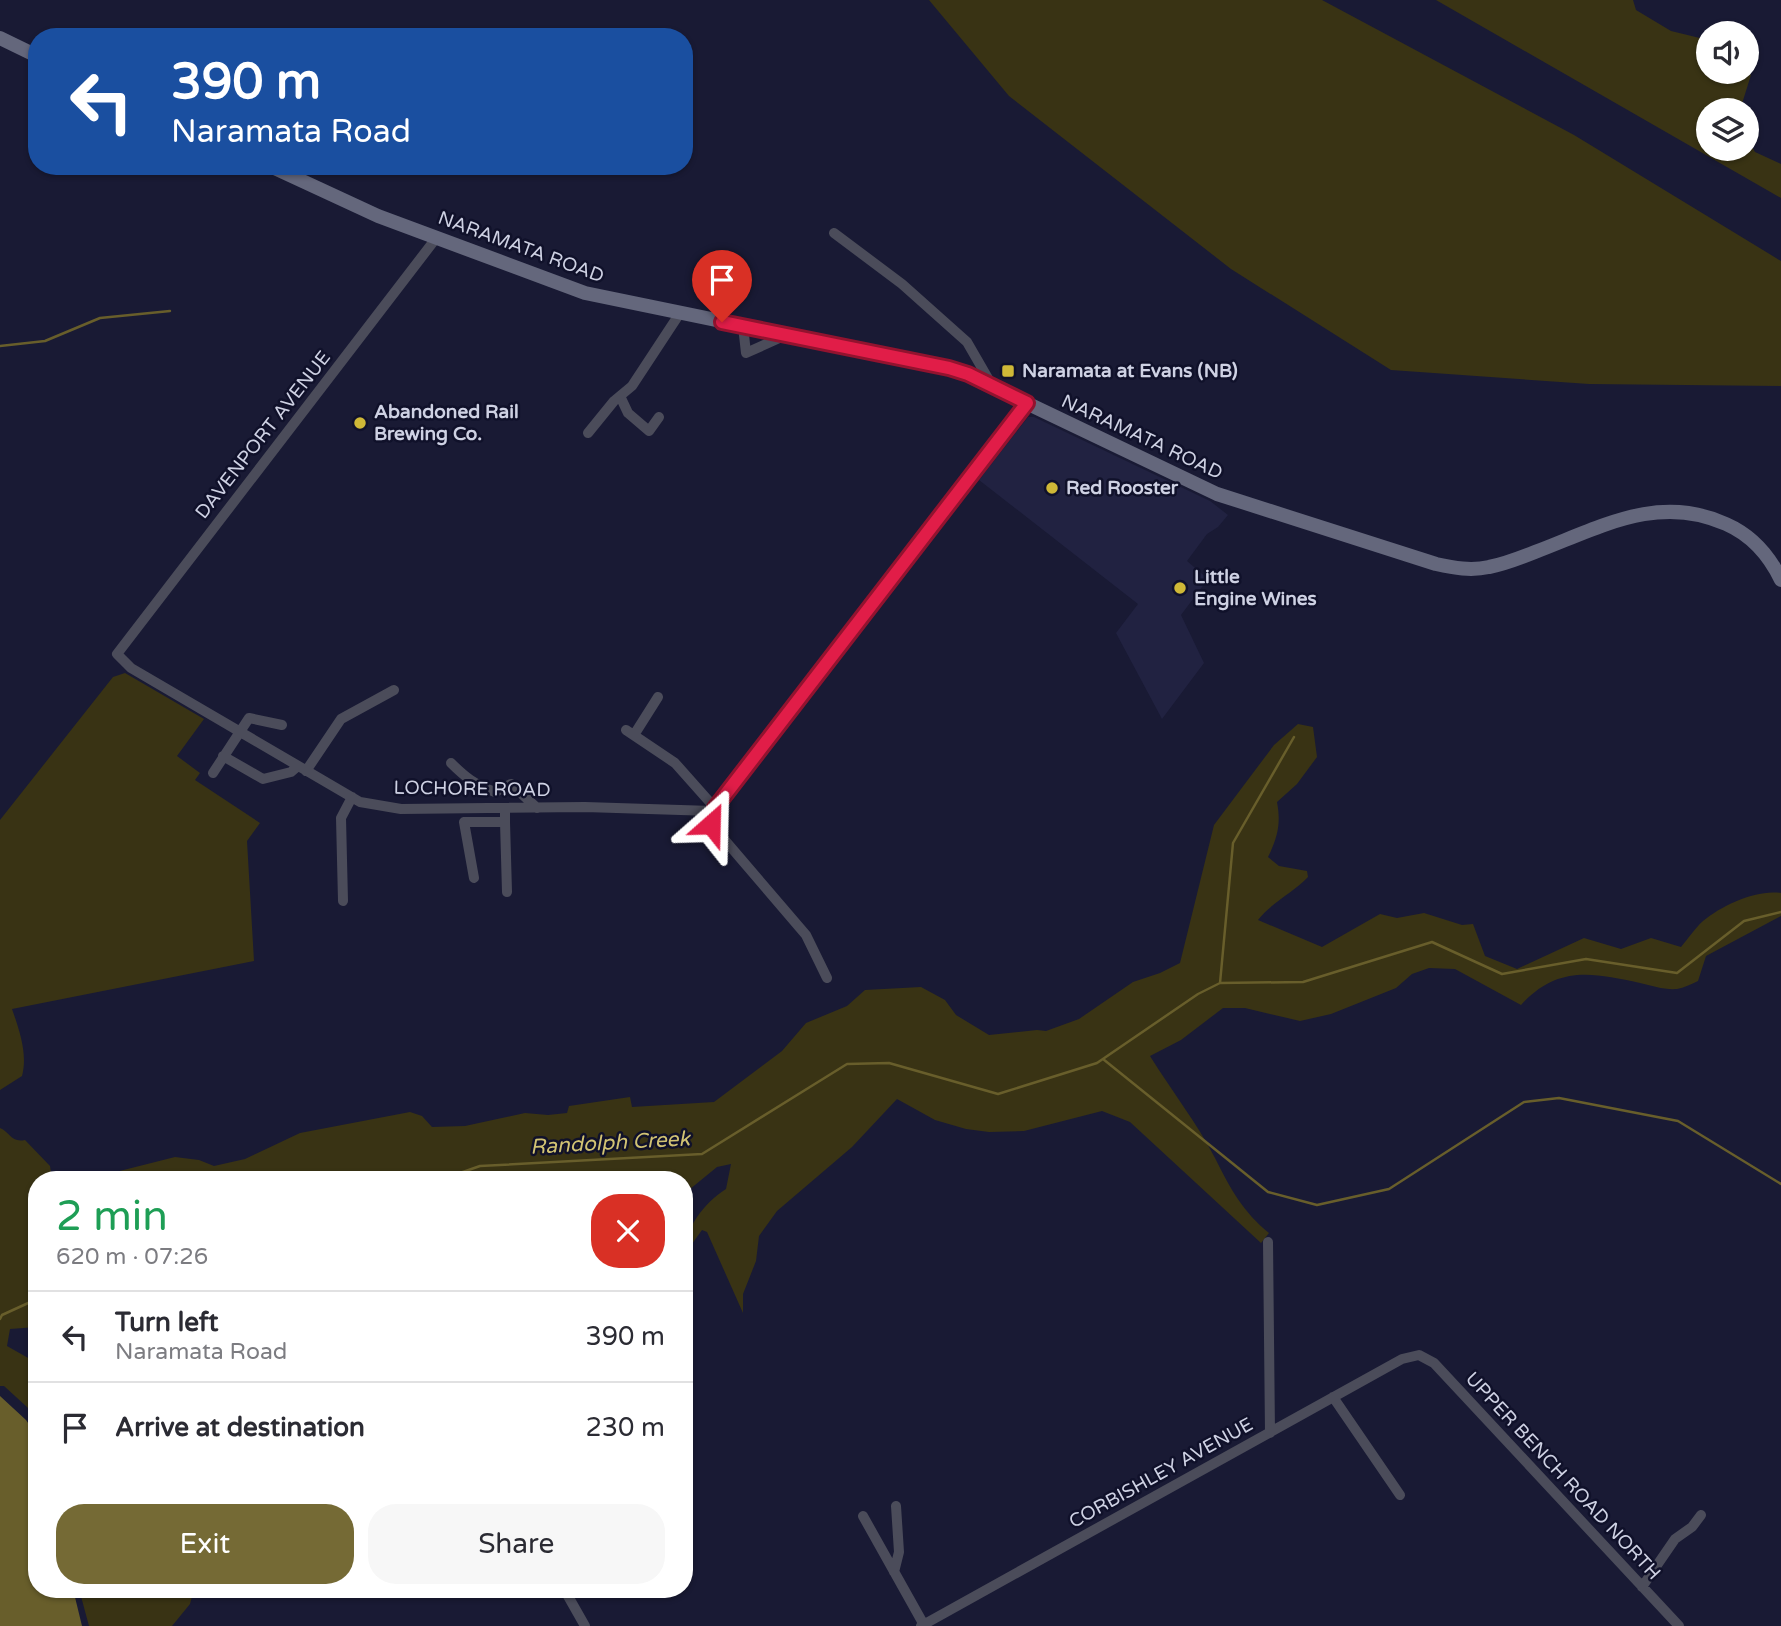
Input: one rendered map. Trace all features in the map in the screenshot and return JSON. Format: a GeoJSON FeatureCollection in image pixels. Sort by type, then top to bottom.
{"type":"FeatureCollection","features":[{"type":"Feature","properties":{"kind":"main road"},"geometry":{"type":"LineString","coordinates":[[0,38],[28,51]]}},
{"type":"Feature","properties":{"kind":"main road","name":"NARAMATA ROAD"},"geometry":{"type":"LineString","coordinates":[[289,175],[355,206],[585,293],[949,368],[1227,498],[1436,564],[1459,569],[1492,567],[1630,517],[1668,510],[1713,518],[1733,527],[1768,557],[1781,580]]}},
{"type":"Feature","properties":{"kind":"street"},"geometry":{"type":"LineString","coordinates":[[834,233],[902,284],[967,342],[993,387]]}},
{"type":"Feature","properties":{"kind":"street","name":"DAVENPORT AVENUE"},"geometry":{"type":"LineString","coordinates":[[117,654],[437,237]]}},
{"type":"Feature","properties":{"kind":"street"},"geometry":{"type":"LineString","coordinates":[[588,433],[632,386],[680,313]]}},
{"type":"Feature","properties":{"kind":"street"},"geometry":{"type":"LineString","coordinates":[[743,326],[746,354],[786,335]]}},
{"type":"Feature","properties":{"kind":"street"},"geometry":{"type":"LineString","coordinates":[[620,396],[628,413],[649,431],[659,416]]}},
{"type":"Feature","properties":{"kind":"street"},"geometry":{"type":"LineString","coordinates":[[827,978],[806,935],[711,824],[713,810],[1027,403]]}},
{"type":"Feature","properties":{"kind":"street","name":"LOCHORE ROAD"},"geometry":{"type":"LineString","coordinates":[[117,654],[131,668],[360,802],[401,809],[713,810]]}},
{"type":"Feature","properties":{"kind":"street"},"geometry":{"type":"LineString","coordinates":[[223,756],[263,779],[302,768],[341,719],[394,690]]}},
{"type":"Feature","properties":{"kind":"street"},"geometry":{"type":"LineString","coordinates":[[659,697],[630,733],[675,763],[713,810]]}},
{"type":"Feature","properties":{"kind":"street"},"geometry":{"type":"LineString","coordinates":[[213,773],[249,718],[282,725]]}},
{"type":"Feature","properties":{"kind":"street"},"geometry":{"type":"LineString","coordinates":[[451,762],[468,780],[481,787],[495,792],[511,784],[537,808]]}},
{"type":"Feature","properties":{"kind":"street"},"geometry":{"type":"LineString","coordinates":[[343,901],[341,818],[352,797]]}},
{"type":"Feature","properties":{"kind":"street"},"geometry":{"type":"LineString","coordinates":[[505,808],[507,892]]}},
{"type":"Feature","properties":{"kind":"street"},"geometry":{"type":"LineString","coordinates":[[474,878],[464,822],[505,822]]}},
{"type":"Feature","properties":{"kind":"street"},"geometry":{"type":"LineString","coordinates":[[1268,1242],[1270,1433]]}},
{"type":"Feature","properties":{"kind":"street","name":"CORBISHLEY AVENUE"},"geometry":{"type":"LineString","coordinates":[[922,1625],[1402,1359],[1419,1355]]}},
{"type":"Feature","properties":{"kind":"street","name":"UPPER BENCH ROAD NORTH"},"geometry":{"type":"LineString","coordinates":[[1419,1355],[1434,1363],[1679,1626]]}},
{"type":"Feature","properties":{"kind":"street"},"geometry":{"type":"LineString","coordinates":[[1334,1398],[1400,1495]]}},
{"type":"Feature","properties":{"kind":"street"},"geometry":{"type":"LineString","coordinates":[[894,1572],[899,1552],[896,1506]]}},
{"type":"Feature","properties":{"kind":"street"},"geometry":{"type":"LineString","coordinates":[[1643,1587],[1675,1539],[1692,1527],[1701,1515]]}},
{"type":"Feature","properties":{"kind":"street"},"geometry":{"type":"LineString","coordinates":[[863,1516],[922,1625]]}},
{"type":"Feature","properties":{"kind":"street"},"geometry":{"type":"LineString","coordinates":[[569,1598],[585,1626]]}},
{"type":"Feature","properties":{"kind":"shaded area"},"geometry":{"type":"Polygon","coordinates":[[[929,0],[1322,0],[1574,135],[1781,261],[1781,386],[1589,384],[1391,370],[1231,269],[1009,96],[929,0]]]}},
{"type":"Feature","properties":{"kind":"shaded area"},"geometry":{"type":"Polygon","coordinates":[[[1436,0],[1633,0],[1636,10],[1671,31],[1696,37],[1696,84],[1748,84],[1744,98],[1696,98],[1696,149],[1436,0]]]}},
{"type":"Feature","properties":{"kind":"shaded area"},"geometry":{"type":"Polygon","coordinates":[[[1759,154],[1781,164],[1781,198],[1717,161],[1759,161],[1759,154]]]}},
{"type":"Feature","properties":{"kind":"shaded area"},"geometry":{"type":"Polygon","coordinates":[[[1028,417],[1034,417],[1210,501],[1228,515],[1218,527],[1207,534],[1187,561],[1208,579],[1181,615],[1204,663],[1162,719],[1116,633],[1138,604],[979,480],[1028,417]]]}},
{"type":"Feature","properties":{"kind":"shaded area"},"geometry":{"type":"Polygon","coordinates":[[[125,673],[204,719],[177,756],[200,773],[195,780],[260,823],[247,841],[254,961],[12,1009],[22,1042],[24,1068],[22,1076],[0,1090],[0,820],[113,677],[125,673]]]}},
{"type":"Feature","properties":{"kind":"shaded area"},"geometry":{"type":"Polygon","coordinates":[[[1298,724],[1313,727],[1317,757],[1297,784],[1277,802],[1278,830],[1268,857],[1279,866],[1307,871],[1308,877],[1258,920],[1322,947],[1380,914],[1397,918],[1424,913],[1462,925],[1473,924],[1485,956],[1517,969],[1584,938],[1621,949],[1651,938],[1681,947],[1711,915],[1730,904],[1761,893],[1781,893],[1781,916],[1706,956],[1698,981],[1677,989],[1606,977],[1576,975],[1548,983],[1521,1005],[1455,969],[1429,968],[1412,974],[1396,988],[1331,1014],[1300,1021],[1245,1008],[1223,1008],[1181,1040],[1150,1056],[1208,1145],[1238,1199],[1269,1233],[1261,1243],[1130,1122],[1102,1111],[1024,1131],[989,1132],[935,1120],[897,1099],[852,1147],[777,1211],[759,1236],[756,1261],[743,1294],[743,1313],[707,1232],[702,1230],[693,1242],[693,1223],[703,1209],[726,1189],[731,1164],[717,1167],[693,1187],[693,1171],[120,1171],[175,1157],[199,1160],[214,1166],[245,1159],[300,1133],[410,1112],[422,1116],[432,1127],[465,1126],[525,1113],[567,1113],[569,1106],[630,1097],[632,1107],[714,1102],[782,1051],[806,1023],[847,1006],[865,990],[921,987],[945,1000],[956,1015],[989,1035],[1046,1031],[1079,1019],[1133,982],[1180,963],[1214,825],[1274,745],[1298,724]]]}},
{"type":"Feature","properties":{"kind":"shaded area"},"geometry":{"type":"Polygon","coordinates":[[[0,1128],[14,1139],[25,1140],[50,1166],[51,1171],[28,1171],[28,1328],[10,1329],[7,1346],[28,1358],[28,1408],[4,1386],[0,1386],[0,1128]]]}},
{"type":"Feature","properties":{"kind":"shaded area"},"geometry":{"type":"Polygon","coordinates":[[[0,1396],[28,1423],[28,1598],[75,1598],[82,1626],[0,1626],[0,1396]]]}},
{"type":"Feature","properties":{"kind":"shaded area"},"geometry":{"type":"Polygon","coordinates":[[[81,1598],[192,1598],[190,1604],[172,1626],[89,1626],[81,1598]]]}},
{"type":"Feature","properties":{"kind":"waterway"},"geometry":{"type":"LineString","coordinates":[[0,346],[45,341],[100,318],[170,311]]}},
{"type":"Feature","properties":{"kind":"waterway"},"geometry":{"type":"LineString","coordinates":[[1220,983],[1233,843],[1294,737]]}},
{"type":"Feature","properties":{"kind":"waterway","name":"Randolph Creek"},"geometry":{"type":"LineString","coordinates":[[466,1171],[480,1166],[702,1154],[847,1064],[889,1063],[998,1094],[1097,1063],[1198,994],[1220,983],[1303,982],[1432,942],[1502,974],[1586,959],[1677,973],[1744,921],[1781,912]]}},
{"type":"Feature","properties":{"kind":"waterway"},"geometry":{"type":"LineString","coordinates":[[1103,1059],[1268,1192],[1317,1205],[1389,1189],[1524,1102],[1559,1098],[1678,1121],[1781,1184]]}},
{"type":"Feature","properties":{"kind":"waterway","name":"Randolph Creek"},"geometry":{"type":"LineString","coordinates":[[0,1319],[2,1315],[28,1303]]}},
{"type":"Feature","properties":{"kind":"place","name":"Naramata at Evans (NB)"},"geometry":{"type":"Point","coordinates":[1008,371]}},
{"type":"Feature","properties":{"kind":"place","name":"Abandoned Rail Brewing Co."},"geometry":{"type":"Point","coordinates":[360,423]}},
{"type":"Feature","properties":{"kind":"place","name":"Red Rooster"},"geometry":{"type":"Point","coordinates":[1052,488]}},
{"type":"Feature","properties":{"kind":"place","name":"Little Engine Wines"},"geometry":{"type":"Point","coordinates":[1180,588]}},
{"type":"Feature","properties":{"kind":"route"},"geometry":{"type":"LineString","coordinates":[[711,824],[712,811],[1027,403],[968,374],[949,368],[722,322]]}}]}
